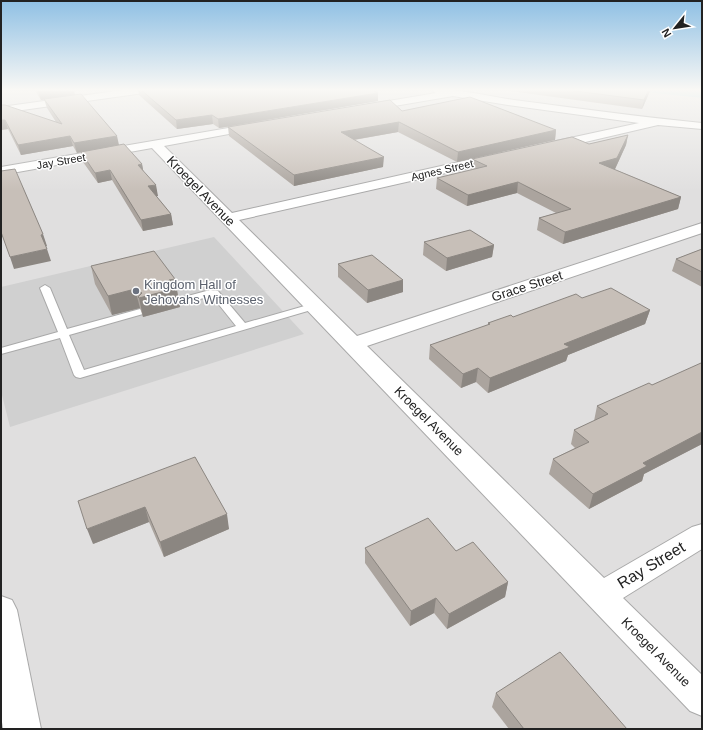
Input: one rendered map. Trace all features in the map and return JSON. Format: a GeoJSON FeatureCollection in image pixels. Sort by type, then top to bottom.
{"type":"FeatureCollection","features":[{"type":"Feature","properties":{"kind":"street"},"geometry":{"type":"LineString","coordinates":[[536,149],[653,123]]}},
{"type":"Feature","properties":{"kind":"street"},"geometry":{"type":"LineString","coordinates":[[670,123],[702,126]]}},
{"type":"Feature","properties":{"kind":"street","name":"Jay Street"},"geometry":{"type":"LineString","coordinates":[[1,171],[271,124]]}},
{"type":"Feature","properties":{"kind":"street","name":"Kroegel Avenue"},"geometry":{"type":"LineString","coordinates":[[155,144],[702,699]]}},
{"type":"Feature","properties":{"kind":"street","name":"Agnes Street"},"geometry":{"type":"LineString","coordinates":[[227,218],[512,154]]}},
{"type":"Feature","properties":{"kind":"street","name":"Grace Street"},"geometry":{"type":"LineString","coordinates":[[352,344],[702,228]]}},
{"type":"Feature","properties":{"kind":"street","name":"Ray Street"},"geometry":{"type":"LineString","coordinates":[[600,596],[702,535]]}},
{"type":"Feature","properties":{"kind":"street"},"geometry":{"type":"LineString","coordinates":[[1,610],[22,729]]}},
{"type":"Feature","properties":{"kind":"lane"},"geometry":{"type":"LineString","coordinates":[[45,288],[80,375],[314,306]]}},
{"type":"Feature","properties":{"kind":"lane"},"geometry":{"type":"LineString","coordinates":[[176,302],[210,293],[216,293],[242,327]]}},
{"type":"Feature","properties":{"kind":"lane"},"geometry":{"type":"LineString","coordinates":[[1,351],[140,312]]}},
{"type":"Feature","properties":{"kind":"shaded area"},"geometry":{"type":"Polygon","coordinates":[[[1,123],[702,123],[702,729],[1,729],[1,123]]]}},
{"type":"Feature","properties":{"kind":"shaded area"},"geometry":{"type":"Polygon","coordinates":[[[214,237],[304,334],[10,427],[1,391],[1,287],[214,237]]]}},
{"type":"Feature","properties":{"kind":"building"},"geometry":{"type":"Polygon","coordinates":[[[7,123],[106,123],[117,136],[74,143],[70,136],[18,145],[7,123]]]}},
{"type":"Feature","properties":{"kind":"building"},"geometry":{"type":"Polygon","coordinates":[[[252,123],[393,123],[341,132],[384,157],[294,175],[228,127],[252,123]]]}},
{"type":"Feature","properties":{"kind":"building"},"geometry":{"type":"Polygon","coordinates":[[[401,123],[538,123],[556,130],[458,152],[401,123]]]}},
{"type":"Feature","properties":{"kind":"building"},"geometry":{"type":"Polygon","coordinates":[[[628,135],[617,158],[599,163],[681,197],[565,232],[539,218],[571,209],[518,182],[468,195],[437,178],[487,166],[472,159],[572,137],[589,144],[628,135]]]}},
{"type":"Feature","properties":{"kind":"building"},"geometry":{"type":"Polygon","coordinates":[[[124,144],[142,164],[138,165],[156,185],[148,186],[171,214],[141,220],[110,170],[95,173],[81,152],[124,144]]]}},
{"type":"Feature","properties":{"kind":"building"},"geometry":{"type":"Polygon","coordinates":[[[15,169],[43,234],[41,235],[47,249],[10,257],[1,232],[1,171],[15,169]]]}},
{"type":"Feature","properties":{"kind":"building"},"geometry":{"type":"Polygon","coordinates":[[[470,230],[494,245],[447,258],[424,242],[470,230]]]}},
{"type":"Feature","properties":{"kind":"building"},"geometry":{"type":"Polygon","coordinates":[[[702,249],[702,272],[676,259],[702,249]]]}},
{"type":"Feature","properties":{"kind":"building"},"geometry":{"type":"Polygon","coordinates":[[[154,251],[175,279],[169,280],[166,284],[172,288],[177,288],[139,298],[138,297],[142,293],[135,289],[108,296],[91,266],[154,251]]]}},
{"type":"Feature","properties":{"kind":"building"},"geometry":{"type":"Polygon","coordinates":[[[372,255],[403,280],[368,290],[338,264],[372,255]]]}},
{"type":"Feature","properties":{"kind":"building"},"geometry":{"type":"Polygon","coordinates":[[[611,288],[650,310],[564,344],[570,347],[490,378],[478,368],[463,374],[430,345],[490,324],[488,323],[511,315],[513,317],[576,294],[582,298],[611,288]]]}},
{"type":"Feature","properties":{"kind":"building"},"geometry":{"type":"Polygon","coordinates":[[[701,363],[702,432],[643,463],[647,466],[593,494],[553,459],[589,442],[574,430],[608,414],[597,406],[649,383],[652,385],[701,363]]]}},
{"type":"Feature","properties":{"kind":"building"},"geometry":{"type":"Polygon","coordinates":[[[195,457],[227,514],[160,542],[145,507],[87,529],[78,501],[195,457]]]}},
{"type":"Feature","properties":{"kind":"building"},"geometry":{"type":"Polygon","coordinates":[[[428,518],[456,551],[473,542],[508,582],[449,614],[436,598],[411,611],[365,548],[428,518]]]}},
{"type":"Feature","properties":{"kind":"building"},"geometry":{"type":"Polygon","coordinates":[[[560,652],[627,729],[524,729],[496,693],[560,652]]]}},
{"type":"Feature","properties":{"kind":"place","name":"Kingdom Hall of Jehovahs Witnesses"},"geometry":{"type":"Point","coordinates":[136,291]}}]}
